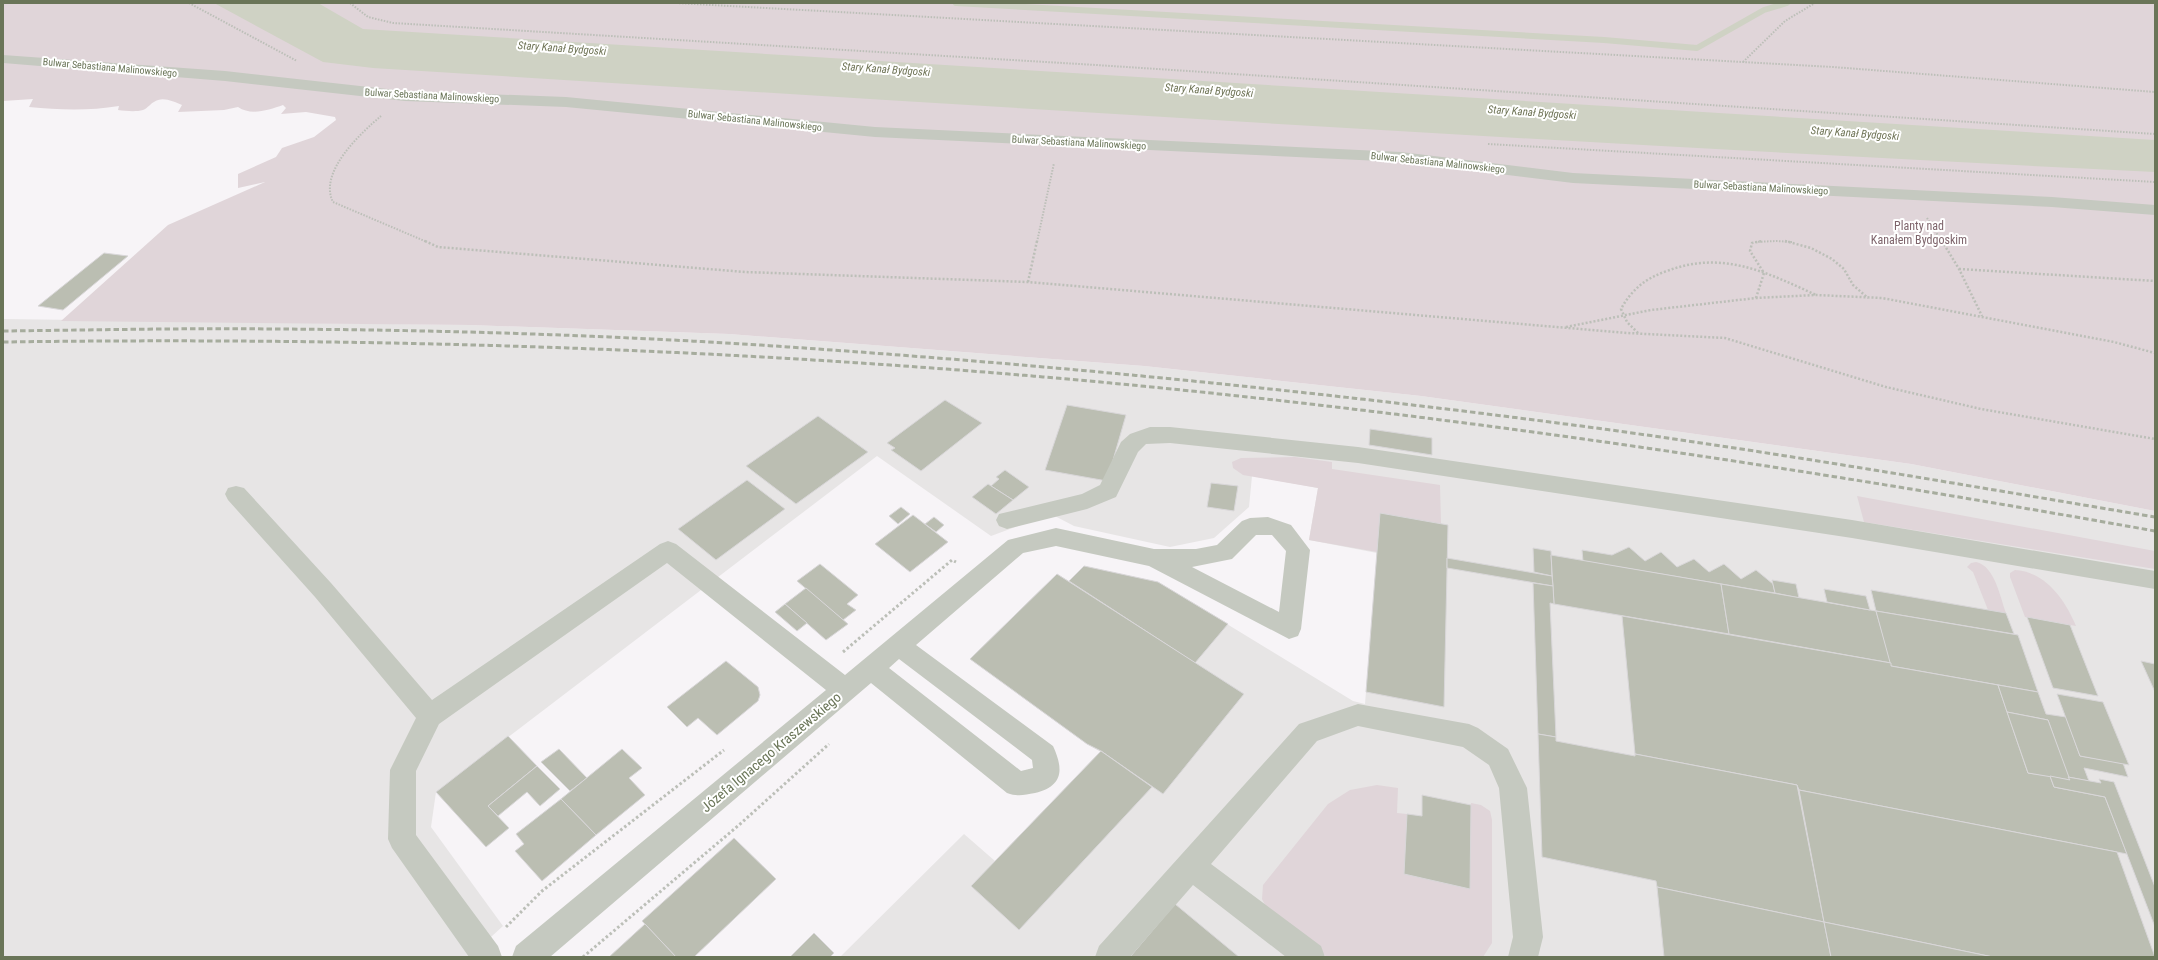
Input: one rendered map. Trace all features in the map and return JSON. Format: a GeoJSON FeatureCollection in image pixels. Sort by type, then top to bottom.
{"type":"FeatureCollection","features":[{"type":"Feature","properties":{"kind":"street","name":"Bulwar Sebastiana Malinowskiego"},"geometry":{"type":"LineString","coordinates":[[3,59],[225,76],[405,96],[566,102],[876,132],[1401,156],[1573,178],[2052,202],[2155,210]]}},
{"type":"Feature","properties":{"kind":"street"},"geometry":{"type":"LineString","coordinates":[[1007,520],[1087,501],[1108,491],[1117,475],[1128,448],[1138,439],[1150,435],[1170,435],[1366,456],[1852,529],[2155,580]]}},
{"type":"Feature","properties":{"kind":"street"},"geometry":{"type":"LineString","coordinates":[[236,494],[323,590],[430,716]]}},
{"type":"Feature","properties":{"kind":"street"},"geometry":{"type":"LineString","coordinates":[[1270,526],[1283,529],[1298,550],[1289,629],[1181,572],[1154,558],[1196,558],[1224,553],[1250,527],[1270,526]]}},
{"type":"Feature","properties":{"kind":"street","name":"Józefa Ignacego Kraszewskiego"},"geometry":{"type":"LineString","coordinates":[[527,957],[1016,546],[1056,537],[1154,558]]}},
{"type":"Feature","properties":{"kind":"street"},"geometry":{"type":"LineString","coordinates":[[487,957],[402,839],[403,770],[430,716],[668,550],[845,690]]}},
{"type":"Feature","properties":{"kind":"street"},"geometry":{"type":"LineString","coordinates":[[871,668],[1017,784],[1040,779],[1047,774],[1044,754],[898,645]]}},
{"type":"Feature","properties":{"kind":"street"},"geometry":{"type":"LineString","coordinates":[[1110,957],[1308,732],[1358,715],[1469,736],[1499,757],[1513,788],[1528,937],[1523,957]]}},
{"type":"Feature","properties":{"kind":"street"},"geometry":{"type":"LineString","coordinates":[[1191,866],[1310,957]]}},
{"type":"Feature","properties":{"kind":"path"},"geometry":{"type":"LineString","coordinates":[[189,3],[298,61]]}},
{"type":"Feature","properties":{"kind":"path"},"geometry":{"type":"LineString","coordinates":[[350,3],[368,17],[393,23],[1088,64],[2155,134]]}},
{"type":"Feature","properties":{"kind":"path"},"geometry":{"type":"LineString","coordinates":[[676,3],[1833,67],[2155,92]]}},
{"type":"Feature","properties":{"kind":"path"},"geometry":{"type":"LineString","coordinates":[[1743,62],[1767,37],[1803,8],[1815,3]]}},
{"type":"Feature","properties":{"kind":"path"},"geometry":{"type":"LineString","coordinates":[[405,96],[361,133],[342,155],[332,175],[330,198],[333,202],[438,247],[745,272],[1028,282],[1562,328],[1725,338],[1886,387],[1981,409],[2155,439]]}},
{"type":"Feature","properties":{"kind":"path"},"geometry":{"type":"LineString","coordinates":[[1028,282],[1058,141]]}},
{"type":"Feature","properties":{"kind":"path"},"geometry":{"type":"LineString","coordinates":[[1486,144],[2155,182]]}},
{"type":"Feature","properties":{"kind":"path"},"geometry":{"type":"LineString","coordinates":[[1912,195],[1959,269],[1982,317]]}},
{"type":"Feature","properties":{"kind":"path"},"geometry":{"type":"LineString","coordinates":[[1756,298],[1765,277],[1763,268],[1750,251],[1752,243],[1764,240],[1784,241],[1806,246],[1828,257],[1843,268],[1851,283],[1868,298]]}},
{"type":"Feature","properties":{"kind":"path"},"geometry":{"type":"LineString","coordinates":[[1639,333],[1627,322],[1621,309],[1628,294],[1642,282],[1670,268],[1696,262],[1722,261],[1750,266],[1816,295]]}},
{"type":"Feature","properties":{"kind":"path"},"geometry":{"type":"LineString","coordinates":[[1959,269],[2155,281]]}},
{"type":"Feature","properties":{"kind":"path"},"geometry":{"type":"LineString","coordinates":[[1562,328],[1624,315],[1756,298],[1816,295],[1882,298],[2114,342],[2155,353]]}},
{"type":"Feature","properties":{"kind":"path"},"geometry":{"type":"LineString","coordinates":[[583,957],[739,825],[835,738]]}},
{"type":"Feature","properties":{"kind":"shaded area"},"geometry":{"type":"Polygon","coordinates":[[[3,319],[470,325],[729,334],[1144,366],[1421,396],[1911,464],[2155,511],[2155,957],[840,957],[964,834],[995,861],[1101,752],[1087,744],[970,659],[1057,574],[1069,581],[1084,566],[1158,582],[1353,701],[1365,704],[1377,553],[1309,540],[1318,488],[1252,476],[1249,507],[1214,538],[1170,547],[1074,526],[1051,514],[991,536],[877,456],[436,792],[431,827],[503,926],[469,957],[3,957],[3,319]]]}},
{"type":"Feature","properties":{"kind":"green space","name":"Planty nad Kanałem Bydgoskim"},"geometry":{"type":"Polygon","coordinates":[[[3,3],[2155,3],[2155,511],[1911,464],[1421,396],[1144,366],[729,334],[470,325],[61,321],[168,225],[265,182],[238,188],[238,174],[276,157],[282,148],[314,137],[336,120],[335,117],[306,112],[281,114],[286,108],[283,105],[272,109],[254,112],[243,110],[238,107],[224,110],[178,112],[182,105],[164,99],[157,100],[143,110],[134,111],[118,110],[119,106],[74,110],[29,107],[33,99],[3,101],[3,3]]]}},
{"type":"Feature","properties":{"kind":"green space"},"geometry":{"type":"Polygon","coordinates":[[[1295,457],[1332,462],[1332,469],[1440,485],[1441,524],[1380,513],[1377,552],[1309,540],[1318,488],[1243,475],[1233,468],[1232,462],[1241,458],[1295,457]]]}},
{"type":"Feature","properties":{"kind":"green space"},"geometry":{"type":"Polygon","coordinates":[[[1857,496],[2155,551],[2155,569],[1864,522],[1857,496]]]}},
{"type":"Feature","properties":{"kind":"green space"},"geometry":{"type":"Polygon","coordinates":[[[1976,562],[1988,569],[1996,583],[2006,613],[1988,610],[1973,572],[1967,567],[1971,563],[1976,562]]]}},
{"type":"Feature","properties":{"kind":"green space"},"geometry":{"type":"Polygon","coordinates":[[[2015,570],[2036,576],[2053,589],[2060,597],[2076,626],[2025,617],[2010,577],[2010,573],[2015,570]]]}},
{"type":"Feature","properties":{"kind":"green space"},"geometry":{"type":"Polygon","coordinates":[[[1377,785],[1398,788],[1397,813],[1407,814],[1404,874],[1470,889],[1471,803],[1481,805],[1490,811],[1492,820],[1492,943],[1483,957],[1327,957],[1267,909],[1262,899],[1263,885],[1328,804],[1350,790],[1377,785]]]}},
{"type":"Feature","properties":{"kind":"water","name":"Stary Kanał Bydgoski"},"geometry":{"type":"Polygon","coordinates":[[[214,3],[318,3],[363,29],[2155,140],[2155,172],[1486,136],[373,68],[323,62],[214,3]]]}},
{"type":"Feature","properties":{"kind":"building"},"geometry":{"type":"Polygon","coordinates":[[[104,253],[128,256],[63,310],[38,306],[104,253]]]}},
{"type":"Feature","properties":{"kind":"building"},"geometry":{"type":"Polygon","coordinates":[[[945,400],[982,423],[921,471],[891,450],[895,448],[887,443],[945,400]]]}},
{"type":"Feature","properties":{"kind":"building"},"geometry":{"type":"Polygon","coordinates":[[[1067,405],[1126,415],[1107,481],[1045,470],[1067,405]]]}},
{"type":"Feature","properties":{"kind":"building"},"geometry":{"type":"Polygon","coordinates":[[[818,416],[868,452],[796,504],[746,466],[818,416]]]}},
{"type":"Feature","properties":{"kind":"building"},"geometry":{"type":"Polygon","coordinates":[[[1370,429],[1432,438],[1432,455],[1369,445],[1370,429]]]}},
{"type":"Feature","properties":{"kind":"building"},"geometry":{"type":"Polygon","coordinates":[[[1005,470],[1029,487],[1013,500],[991,486],[999,479],[996,477],[1005,470]]]}},
{"type":"Feature","properties":{"kind":"building"},"geometry":{"type":"Polygon","coordinates":[[[747,480],[785,509],[716,560],[678,529],[747,480]]]}},
{"type":"Feature","properties":{"kind":"building"},"geometry":{"type":"Polygon","coordinates":[[[1211,483],[1238,486],[1234,511],[1207,507],[1211,483]]]}},
{"type":"Feature","properties":{"kind":"building"},"geometry":{"type":"Polygon","coordinates":[[[988,484],[1013,500],[996,514],[972,497],[988,484]]]}},
{"type":"Feature","properties":{"kind":"building"},"geometry":{"type":"Polygon","coordinates":[[[901,507],[910,514],[898,524],[889,516],[901,507]]]}},
{"type":"Feature","properties":{"kind":"building"},"geometry":{"type":"Polygon","coordinates":[[[1380,513],[1448,525],[1444,707],[1366,692],[1380,513]]]}},
{"type":"Feature","properties":{"kind":"building"},"geometry":{"type":"Polygon","coordinates":[[[913,515],[948,542],[910,572],[875,544],[913,515]]]}},
{"type":"Feature","properties":{"kind":"building"},"geometry":{"type":"Polygon","coordinates":[[[934,517],[944,525],[936,532],[925,524],[934,517]]]}},
{"type":"Feature","properties":{"kind":"building"},"geometry":{"type":"Polygon","coordinates":[[[1629,547],[1645,561],[1661,552],[1677,567],[1694,559],[1709,572],[1724,564],[1741,579],[1756,570],[1773,584],[1775,593],[1583,561],[1582,550],[1612,555],[1629,547]]]}},
{"type":"Feature","properties":{"kind":"building"},"geometry":{"type":"Polygon","coordinates":[[[1533,548],[1551,551],[1552,576],[1534,572],[1533,548]]]}},
{"type":"Feature","properties":{"kind":"building"},"geometry":{"type":"Polygon","coordinates":[[[1551,555],[1721,584],[1729,634],[1554,604],[1551,555]]]}},
{"type":"Feature","properties":{"kind":"building"},"geometry":{"type":"Polygon","coordinates":[[[1447,558],[1552,576],[1553,586],[1447,568],[1447,558]]]}},
{"type":"Feature","properties":{"kind":"building"},"geometry":{"type":"Polygon","coordinates":[[[820,564],[858,595],[847,604],[856,610],[843,620],[797,581],[820,564]]]}},
{"type":"Feature","properties":{"kind":"building"},"geometry":{"type":"Polygon","coordinates":[[[1084,566],[1158,582],[1228,624],[1195,663],[1069,581],[1084,566]]]}},
{"type":"Feature","properties":{"kind":"building"},"geometry":{"type":"Polygon","coordinates":[[[1057,574],[1244,694],[1163,794],[1101,751],[1087,744],[970,659],[1057,574]]]}},
{"type":"Feature","properties":{"kind":"building"},"geometry":{"type":"Polygon","coordinates":[[[1772,580],[1796,584],[1799,598],[1775,593],[1772,580]]]}},
{"type":"Feature","properties":{"kind":"building"},"geometry":{"type":"Polygon","coordinates":[[[1533,583],[1553,586],[1554,604],[1550,603],[1556,737],[1538,734],[1533,583]]]}},
{"type":"Feature","properties":{"kind":"building"},"geometry":{"type":"Polygon","coordinates":[[[1721,584],[1876,611],[1891,663],[1729,634],[1721,584]]]}},
{"type":"Feature","properties":{"kind":"building"},"geometry":{"type":"Polygon","coordinates":[[[806,588],[848,624],[826,640],[785,604],[806,588]]]}},
{"type":"Feature","properties":{"kind":"building"},"geometry":{"type":"Polygon","coordinates":[[[1824,589],[1866,596],[1870,610],[1827,602],[1824,589]]]}},
{"type":"Feature","properties":{"kind":"building"},"geometry":{"type":"Polygon","coordinates":[[[1871,590],[2006,613],[2014,634],[1876,611],[1871,590]]]}},
{"type":"Feature","properties":{"kind":"building"},"geometry":{"type":"Polygon","coordinates":[[[785,604],[807,623],[797,631],[775,612],[785,604]]]}},
{"type":"Feature","properties":{"kind":"building"},"geometry":{"type":"Polygon","coordinates":[[[1876,611],[2018,635],[2038,692],[1891,666],[1876,611]]]}},
{"type":"Feature","properties":{"kind":"building"},"geometry":{"type":"Polygon","coordinates":[[[1622,616],[1891,663],[1891,666],[1998,685],[2028,773],[2050,776],[2054,787],[2105,797],[2127,854],[1799,790],[1797,785],[1635,754],[1622,616]]]}},
{"type":"Feature","properties":{"kind":"building"},"geometry":{"type":"Polygon","coordinates":[[[2027,617],[2070,625],[2098,696],[2053,688],[2027,617]]]}},
{"type":"Feature","properties":{"kind":"building"},"geometry":{"type":"Polygon","coordinates":[[[726,661],[758,687],[760,695],[758,701],[717,735],[698,718],[687,727],[667,707],[726,661]]]}},
{"type":"Feature","properties":{"kind":"building"},"geometry":{"type":"Polygon","coordinates":[[[2141,661],[2155,664],[2155,692],[2141,661]]]}},
{"type":"Feature","properties":{"kind":"building"},"geometry":{"type":"Polygon","coordinates":[[[1998,685],[2038,692],[2046,714],[2066,717],[2080,756],[2123,763],[2128,777],[2084,768],[2089,781],[2068,777],[2048,720],[2007,712],[1998,685]]]}},
{"type":"Feature","properties":{"kind":"building"},"geometry":{"type":"Polygon","coordinates":[[[2057,694],[2103,702],[2129,765],[2080,756],[2057,694]]]}},
{"type":"Feature","properties":{"kind":"building"},"geometry":{"type":"Polygon","coordinates":[[[2007,712],[2048,720],[2070,780],[2028,773],[2007,712]]]}},
{"type":"Feature","properties":{"kind":"building"},"geometry":{"type":"Polygon","coordinates":[[[1538,734],[1556,737],[1556,741],[1635,756],[1635,754],[1797,785],[1824,922],[1657,887],[1656,881],[1542,857],[1538,734]]]}},
{"type":"Feature","properties":{"kind":"building"},"geometry":{"type":"Polygon","coordinates":[[[508,736],[537,766],[488,806],[509,828],[486,847],[436,792],[508,736]]]}},
{"type":"Feature","properties":{"kind":"building"},"geometry":{"type":"Polygon","coordinates":[[[559,749],[587,778],[570,791],[541,762],[559,749]]]}},
{"type":"Feature","properties":{"kind":"building"},"geometry":{"type":"Polygon","coordinates":[[[622,749],[642,768],[629,778],[645,795],[596,835],[561,799],[622,749]]]}},
{"type":"Feature","properties":{"kind":"building"},"geometry":{"type":"Polygon","coordinates":[[[1101,751],[1152,787],[1019,930],[971,886],[1101,751]]]}},
{"type":"Feature","properties":{"kind":"building"},"geometry":{"type":"Polygon","coordinates":[[[537,766],[560,789],[540,806],[527,792],[498,816],[488,806],[537,766]]]}},
{"type":"Feature","properties":{"kind":"building"},"geometry":{"type":"Polygon","coordinates":[[[2050,776],[2070,780],[2068,777],[2101,783],[2099,779],[2114,782],[2155,887],[2155,927],[2105,797],[2054,787],[2050,776]]]}},
{"type":"Feature","properties":{"kind":"building"},"geometry":{"type":"Polygon","coordinates":[[[1799,790],[2117,852],[2155,957],[1993,957],[1824,922],[1799,790]]]}},
{"type":"Feature","properties":{"kind":"building"},"geometry":{"type":"Polygon","coordinates":[[[1422,795],[1471,805],[1470,889],[1404,874],[1407,814],[1422,816],[1422,795]]]}},
{"type":"Feature","properties":{"kind":"building"},"geometry":{"type":"Polygon","coordinates":[[[561,799],[596,835],[542,881],[515,851],[524,844],[516,834],[561,799]]]}},
{"type":"Feature","properties":{"kind":"building"},"geometry":{"type":"Polygon","coordinates":[[[734,838],[776,879],[694,957],[676,957],[642,921],[734,838]]]}},
{"type":"Feature","properties":{"kind":"building"},"geometry":{"type":"Polygon","coordinates":[[[1657,887],[1824,922],[1831,957],[1664,957],[1657,887]]]}},
{"type":"Feature","properties":{"kind":"building"},"geometry":{"type":"Polygon","coordinates":[[[1175,904],[1239,957],[1130,957],[1175,904]]]}},
{"type":"Feature","properties":{"kind":"building"},"geometry":{"type":"Polygon","coordinates":[[[1824,922],[1993,957],[1831,957],[1824,922]]]}},
{"type":"Feature","properties":{"kind":"building"},"geometry":{"type":"Polygon","coordinates":[[[645,924],[676,957],[609,957],[645,924]]]}},
{"type":"Feature","properties":{"kind":"building"},"geometry":{"type":"Polygon","coordinates":[[[814,933],[834,953],[830,957],[790,957],[814,933]]]}},
{"type":"Feature","properties":{"kind":"waterway"},"geometry":{"type":"LineString","coordinates":[[956,3],[1604,40],[1697,48],[1764,10],[1787,3]]}},
{"type":"Feature","properties":{"kind":"railway"},"geometry":{"type":"LineString","coordinates":[[3,331],[241,329],[546,334],[750,344],[1019,365],[1319,394],[1618,431],[1820,461],[2155,517]]}},
{"type":"Feature","properties":{"kind":"railway"},"geometry":{"type":"LineString","coordinates":[[3,342],[275,341],[547,347],[818,360],[1089,381],[1223,394],[1491,426],[1890,486],[2155,531]]}}]}
